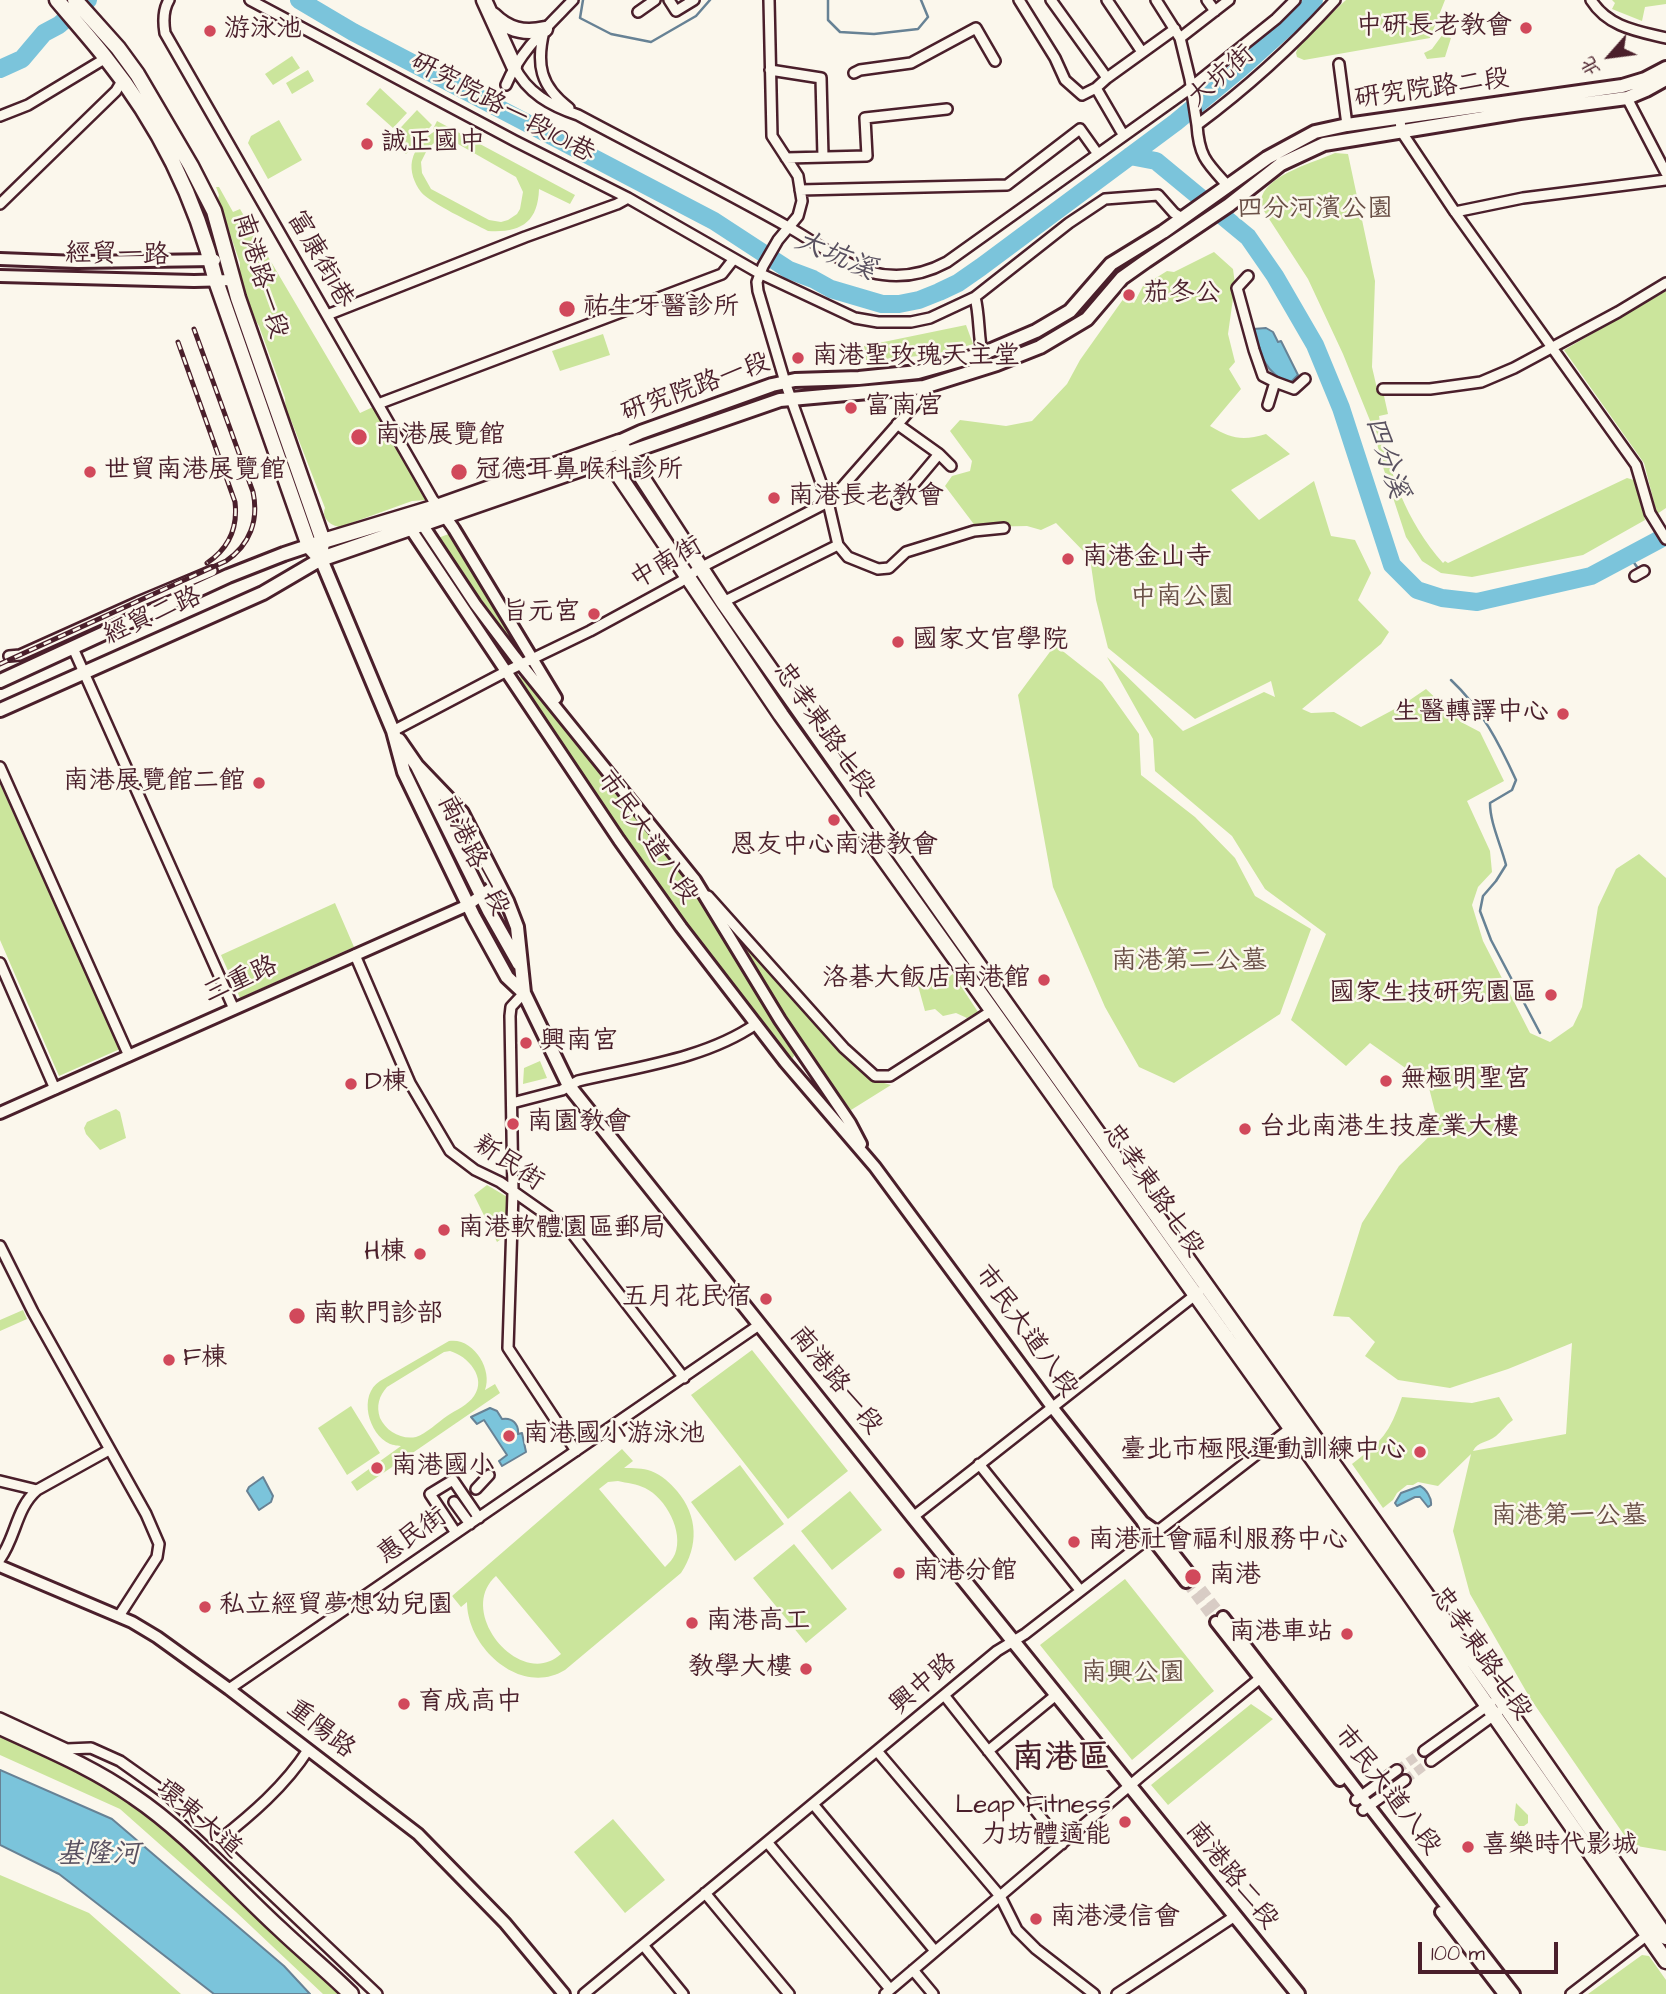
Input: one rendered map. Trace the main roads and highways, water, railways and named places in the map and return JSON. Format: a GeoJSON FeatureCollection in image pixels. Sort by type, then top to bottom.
{"type":"FeatureCollection","features":[{"type":"Feature","properties":{"kind":"main road","name":"南港路一段"},"geometry":{"type":"LineString","coordinates":[[75,0],[138,74],[214,211],[238,298],[321,559],[393,731],[404,772],[468,905],[507,977],[524,993]]}},
{"type":"Feature","properties":{"kind":"main road","name":"南港路一段"},"geometry":{"type":"LineString","coordinates":[[57,1],[106,58],[138,103],[177,171],[195,210],[216,281],[316,544]]}},
{"type":"Feature","properties":{"kind":"main road"},"geometry":{"type":"LineString","coordinates":[[485,2],[498,20],[511,28],[522,32],[545,29]]}},
{"type":"Feature","properties":{"kind":"main road"},"geometry":{"type":"LineString","coordinates":[[485,2],[514,66]]}},
{"type":"Feature","properties":{"kind":"main road","name":"研究院路二段"},"geometry":{"type":"LineString","coordinates":[[1203,223],[1281,164],[1324,144],[1400,124],[1622,86],[1645,79],[1666,68]]}},
{"type":"Feature","properties":{"kind":"main road","name":"研究院路二段"},"geometry":{"type":"LineString","coordinates":[[1187,215],[1267,158],[1315,132],[1347,125],[1400,124],[1520,112],[1627,97],[1666,79]]}},
{"type":"Feature","properties":{"kind":"main road","name":"研究院路一段"},"geometry":{"type":"LineString","coordinates":[[622,448],[693,413],[772,385],[795,380],[859,378],[918,372],[982,354],[1055,321],[1070,311],[1111,264],[1187,215]]}},
{"type":"Feature","properties":{"kind":"main road","name":"研究院路一段"},"geometry":{"type":"LineString","coordinates":[[316,544],[413,521],[622,448],[791,398],[924,387],[986,368],[1041,346],[1087,319],[1122,278],[1203,223]]}},
{"type":"Feature","properties":{"kind":"main road","name":"忠孝東路七段"},"geometry":{"type":"LineString","coordinates":[[622,448],[700,568],[1201,1290],[1657,1932],[1666,1961]]}},
{"type":"Feature","properties":{"kind":"main road","name":"忠孝東路七段"},"geometry":{"type":"LineString","coordinates":[[604,454],[781,715],[993,1010],[1201,1290]]}},
{"type":"Feature","properties":{"kind":"main road","name":"研究院路一段"},"geometry":{"type":"LineString","coordinates":[[321,559],[413,521]]}},
{"type":"Feature","properties":{"kind":"main road","name":"經貿二路"},"geometry":{"type":"LineString","coordinates":[[0,681],[228,576],[316,544]]}},
{"type":"Feature","properties":{"kind":"main road","name":"經貿二路"},"geometry":{"type":"LineString","coordinates":[[0,710],[263,593],[321,559]]}},
{"type":"Feature","properties":{"kind":"main road","name":"南港路一段"},"geometry":{"type":"LineString","coordinates":[[393,731],[418,766],[481,895],[522,970],[524,993],[569,1086],[1129,1786]]}},
{"type":"Feature","properties":{"kind":"main road"},"geometry":{"type":"LineString","coordinates":[[418,766],[462,813],[498,883],[517,927],[522,970]]}},
{"type":"Feature","properties":{"kind":"main road","name":"環東大道"},"geometry":{"type":"LineString","coordinates":[[0,1728],[78,1762],[165,1819],[350,1994]]}},
{"type":"Feature","properties":{"kind":"main road","name":"南港路二段"},"geometry":{"type":"LineString","coordinates":[[1129,1786],[1298,1994]]}},
{"type":"Feature","properties":{"kind":"water"},"geometry":{"type":"Polygon","coordinates":[[[1266,328],[1273,332],[1278,342],[1281,341],[1298,375],[1290,383],[1275,374],[1264,362],[1253,329],[1266,328]]]}},
{"type":"Feature","properties":{"kind":"water","name":"南港國小游泳池"},"geometry":{"type":"Polygon","coordinates":[[[490,1408],[497,1411],[502,1419],[514,1422],[518,1434],[522,1433],[526,1452],[502,1466],[499,1461],[507,1455],[484,1420],[477,1424],[471,1417],[490,1408]]]}},
{"type":"Feature","properties":{"kind":"water"},"geometry":{"type":"Polygon","coordinates":[[[263,1477],[273,1496],[271,1502],[259,1510],[247,1491],[263,1477]]]}},
{"type":"Feature","properties":{"kind":"water"},"geometry":{"type":"Polygon","coordinates":[[[1420,1486],[1428,1494],[1431,1505],[1428,1507],[1420,1497],[1415,1497],[1397,1506],[1395,1503],[1401,1493],[1420,1486]]]}},
{"type":"Feature","properties":{"kind":"water","name":"基隆河"},"geometry":{"type":"Polygon","coordinates":[[[0,1770],[112,1819],[284,1966],[310,1994],[214,1994],[59,1874],[0,1845],[0,1770]]]}},
{"type":"Feature","properties":{"kind":"waterway","name":"大坑溪"},"geometry":{"type":"LineString","coordinates":[[0,69],[22,59],[44,33],[59,25],[88,0]]}},
{"type":"Feature","properties":{"kind":"waterway","name":"大坑溪"},"geometry":{"type":"LineString","coordinates":[[299,0],[353,32],[714,221],[789,270],[831,289],[882,304],[919,300],[958,283],[981,267],[1176,122],[1241,68],[1314,0]]}},
{"type":"Feature","properties":{"kind":"waterway"},"geometry":{"type":"LineString","coordinates":[[583,0],[580,18],[611,34],[651,42],[696,16],[710,0]]}},
{"type":"Feature","properties":{"kind":"waterway"},"geometry":{"type":"LineString","coordinates":[[828,0],[828,20],[840,32],[874,34],[918,29],[928,17],[921,0]]}},
{"type":"Feature","properties":{"kind":"waterway","name":"四分溪"},"geometry":{"type":"LineString","coordinates":[[1130,156],[1156,161],[1248,237],[1275,276],[1315,345],[1341,408],[1392,565],[1417,590],[1442,598],[1477,602],[1591,576],[1666,536]]}},
{"type":"Feature","properties":{"kind":"waterway"},"geometry":{"type":"LineString","coordinates":[[1630,557],[1637,567]]}},
{"type":"Feature","properties":{"kind":"waterway"},"geometry":{"type":"LineString","coordinates":[[1451,680],[1471,702],[1488,727],[1516,780],[1512,790],[1490,803],[1506,865],[1483,896],[1480,911],[1491,940],[1540,1033]]}},
{"type":"Feature","properties":{"kind":"tunnel"},"geometry":{"type":"LineString","coordinates":[[1192,1577],[1223,1617]]}},
{"type":"Feature","properties":{"kind":"tunnel"},"geometry":{"type":"LineString","coordinates":[[1186,1582],[1216,1622]]}},
{"type":"Feature","properties":{"kind":"tunnel"},"geometry":{"type":"LineString","coordinates":[[1397,1770],[1424,1751]]}},
{"type":"Feature","properties":{"kind":"tunnel"},"geometry":{"type":"LineString","coordinates":[[1405,1780],[1431,1761]]}},
{"type":"Feature","properties":{"kind":"railway"},"geometry":{"type":"LineString","coordinates":[[0,664],[226,561],[247,540],[255,512],[253,492],[194,329]]}},
{"type":"Feature","properties":{"kind":"railway"},"geometry":{"type":"LineString","coordinates":[[178,342],[235,502],[235,521],[230,537],[221,551],[207,563]]}},
{"type":"Feature","properties":{"kind":"place","name":"中研長老教會"},"geometry":{"type":"Point","coordinates":[1526,28]}},
{"type":"Feature","properties":{"kind":"place","name":"游泳池"},"geometry":{"type":"Point","coordinates":[210,31]}},
{"type":"Feature","properties":{"kind":"place","name":"誠正國中"},"geometry":{"type":"Point","coordinates":[367,144]}},
{"type":"Feature","properties":{"kind":"place","name":"茄冬公"},"geometry":{"type":"Point","coordinates":[1129,295]}},
{"type":"Feature","properties":{"kind":"place","name":"祐生牙醫診所"},"geometry":{"type":"Point","coordinates":[567,309]}},
{"type":"Feature","properties":{"kind":"place","name":"南港聖玫瑰天主堂"},"geometry":{"type":"Point","coordinates":[798,358]}},
{"type":"Feature","properties":{"kind":"place","name":"富南宮"},"geometry":{"type":"Point","coordinates":[851,408]}},
{"type":"Feature","properties":{"kind":"place","name":"南港展覽館"},"geometry":{"type":"Point","coordinates":[359,437]}},
{"type":"Feature","properties":{"kind":"place","name":"世貿南港展覽館"},"geometry":{"type":"Point","coordinates":[90,472]}},
{"type":"Feature","properties":{"kind":"place","name":"冠德耳鼻喉科診所"},"geometry":{"type":"Point","coordinates":[459,472]}},
{"type":"Feature","properties":{"kind":"place","name":"南港長老教會"},"geometry":{"type":"Point","coordinates":[774,498]}},
{"type":"Feature","properties":{"kind":"place","name":"南港金山寺"},"geometry":{"type":"Point","coordinates":[1068,559]}},
{"type":"Feature","properties":{"kind":"place","name":"旨元宮"},"geometry":{"type":"Point","coordinates":[594,614]}},
{"type":"Feature","properties":{"kind":"place","name":"國家文官學院"},"geometry":{"type":"Point","coordinates":[898,642]}},
{"type":"Feature","properties":{"kind":"place","name":"生醫轉譯中心"},"geometry":{"type":"Point","coordinates":[1563,714]}},
{"type":"Feature","properties":{"kind":"place","name":"南港展覽館二館"},"geometry":{"type":"Point","coordinates":[259,783]}},
{"type":"Feature","properties":{"kind":"place","name":"恩友中心南港教會"},"geometry":{"type":"Point","coordinates":[834,820]}},
{"type":"Feature","properties":{"kind":"place","name":"洛碁大飯店南港館"},"geometry":{"type":"Point","coordinates":[1044,980]}},
{"type":"Feature","properties":{"kind":"place","name":"國家生技研究園區"},"geometry":{"type":"Point","coordinates":[1551,995]}},
{"type":"Feature","properties":{"kind":"place","name":"興南宮"},"geometry":{"type":"Point","coordinates":[526,1043]}},
{"type":"Feature","properties":{"kind":"place","name":"無極明聖宮"},"geometry":{"type":"Point","coordinates":[1386,1081]}},
{"type":"Feature","properties":{"kind":"place","name":"D棟"},"geometry":{"type":"Point","coordinates":[351,1084]}},
{"type":"Feature","properties":{"kind":"place","name":"南園教會"},"geometry":{"type":"Point","coordinates":[513,1124]}},
{"type":"Feature","properties":{"kind":"place","name":"台北南港生技產業大樓"},"geometry":{"type":"Point","coordinates":[1245,1129]}},
{"type":"Feature","properties":{"kind":"place","name":"南港軟體園區郵局"},"geometry":{"type":"Point","coordinates":[444,1230]}},
{"type":"Feature","properties":{"kind":"place","name":"H棟"},"geometry":{"type":"Point","coordinates":[420,1254]}},
{"type":"Feature","properties":{"kind":"place","name":"五月花民宿"},"geometry":{"type":"Point","coordinates":[766,1299]}},
{"type":"Feature","properties":{"kind":"place","name":"南軟門診部"},"geometry":{"type":"Point","coordinates":[297,1316]}},
{"type":"Feature","properties":{"kind":"place","name":"F棟"},"geometry":{"type":"Point","coordinates":[169,1360]}},
{"type":"Feature","properties":{"kind":"place","name":"南港國小游泳池"},"geometry":{"type":"Point","coordinates":[509,1436]}},
{"type":"Feature","properties":{"kind":"place","name":"臺北市極限運動訓練中心"},"geometry":{"type":"Point","coordinates":[1420,1452]}},
{"type":"Feature","properties":{"kind":"place","name":"南港國小"},"geometry":{"type":"Point","coordinates":[377,1468]}},
{"type":"Feature","properties":{"kind":"place","name":"南港社會福利服務中心"},"geometry":{"type":"Point","coordinates":[1074,1542]}},
{"type":"Feature","properties":{"kind":"place","name":"南港分館"},"geometry":{"type":"Point","coordinates":[899,1573]}},
{"type":"Feature","properties":{"kind":"place","name":"南港"},"geometry":{"type":"Point","coordinates":[1193,1577]}},
{"type":"Feature","properties":{"kind":"place","name":"私立經貿夢想幼兒園"},"geometry":{"type":"Point","coordinates":[205,1607]}},
{"type":"Feature","properties":{"kind":"place","name":"南港高工"},"geometry":{"type":"Point","coordinates":[692,1623]}},
{"type":"Feature","properties":{"kind":"place","name":"南港車站"},"geometry":{"type":"Point","coordinates":[1347,1634]}},
{"type":"Feature","properties":{"kind":"place","name":"教學大樓"},"geometry":{"type":"Point","coordinates":[806,1669]}},
{"type":"Feature","properties":{"kind":"place","name":"育成高中"},"geometry":{"type":"Point","coordinates":[404,1704]}},
{"type":"Feature","properties":{"kind":"place","name":"Leap Fitness 力坊體適能"},"geometry":{"type":"Point","coordinates":[1125,1822]}},
{"type":"Feature","properties":{"kind":"place","name":"喜樂時代影城"},"geometry":{"type":"Point","coordinates":[1468,1847]}},
{"type":"Feature","properties":{"kind":"place","name":"南港浸信會"},"geometry":{"type":"Point","coordinates":[1036,1919]}},
{"type":"Feature","properties":{"kind":"district","name":"南港區"},"geometry":{"type":"Point","coordinates":[1061,1760]}},
{"type":"Feature","properties":{"kind":"park label","name":"四分河濱公園"},"geometry":{"type":"Point","coordinates":[1315,211]}},
{"type":"Feature","properties":{"kind":"park label","name":"中南公園"},"geometry":{"type":"Point","coordinates":[1182,599]}},
{"type":"Feature","properties":{"kind":"park label","name":"南港第二公墓"},"geometry":{"type":"Point","coordinates":[1189,963]}},
{"type":"Feature","properties":{"kind":"park label","name":"南港第一公墓"},"geometry":{"type":"Point","coordinates":[1569,1518]}},
{"type":"Feature","properties":{"kind":"park label","name":"南興公園"},"geometry":{"type":"Point","coordinates":[1133,1675]}}]}
